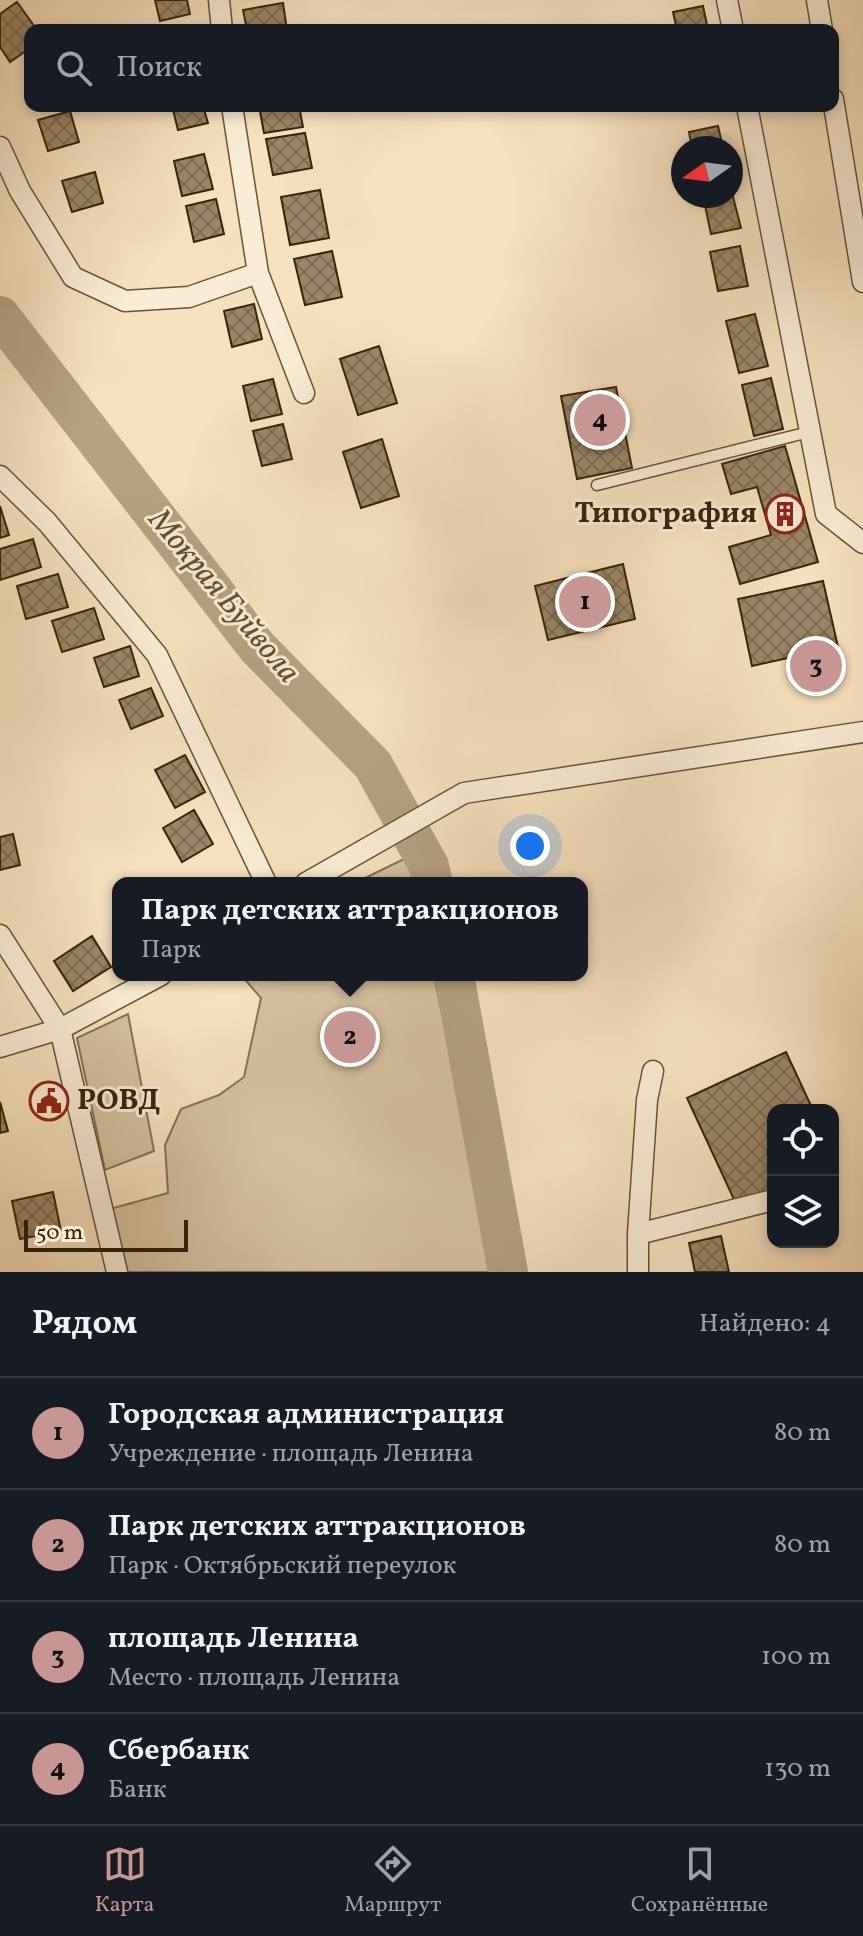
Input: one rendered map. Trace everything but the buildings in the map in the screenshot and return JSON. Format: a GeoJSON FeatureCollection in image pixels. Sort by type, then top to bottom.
{"type":"FeatureCollection","features":[{"type":"Feature","properties":{"kind":"street"},"geometry":{"type":"LineString","coordinates":[[219,0],[221,24]]}},
{"type":"Feature","properties":{"kind":"street"},"geometry":{"type":"LineString","coordinates":[[727,0],[732,24]]}},
{"type":"Feature","properties":{"kind":"street"},"geometry":{"type":"LineString","coordinates":[[817,0],[821,24]]}},
{"type":"Feature","properties":{"kind":"street"},"geometry":{"type":"LineString","coordinates":[[233,112],[258,273],[304,393]]}},
{"type":"Feature","properties":{"kind":"street"},"geometry":{"type":"LineString","coordinates":[[748,112],[826,514],[863,543]]}},
{"type":"Feature","properties":{"kind":"street"},"geometry":{"type":"LineString","coordinates":[[835,112],[863,282]]}},
{"type":"Feature","properties":{"kind":"street"},"geometry":{"type":"LineString","coordinates":[[0,147],[20,191],[73,277],[125,301],[189,297],[258,273]]}},
{"type":"Feature","properties":{"kind":"street"},"geometry":{"type":"LineString","coordinates":[[0,476],[47,522],[157,655],[263,877]]}},
{"type":"Feature","properties":{"kind":"street"},"geometry":{"type":"LineString","coordinates":[[316,877],[464,793],[863,732]]}},
{"type":"Feature","properties":{"kind":"street"},"geometry":{"type":"LineString","coordinates":[[0,935],[60,1029],[117,1272]]}},
{"type":"Feature","properties":{"kind":"street"},"geometry":{"type":"LineString","coordinates":[[0,1047],[60,1029],[150,981]]}},
{"type":"Feature","properties":{"kind":"street"},"geometry":{"type":"LineString","coordinates":[[638,1272],[647,1100],[653,1071]]}},
{"type":"Feature","properties":{"kind":"street"},"geometry":{"type":"LineString","coordinates":[[638,1234],[767,1202]]}},
{"type":"Feature","properties":{"kind":"lane"},"geometry":{"type":"LineString","coordinates":[[597,485],[809,432]]}},
{"type":"Feature","properties":{"kind":"shaded area"},"geometry":{"type":"Polygon","coordinates":[[[410,856],[414,877],[367,877],[410,856]]]}},
{"type":"Feature","properties":{"kind":"shaded area"},"geometry":{"type":"Polygon","coordinates":[[[246,981],[435,981],[495,1272],[125,1272],[110,1209],[168,1193],[165,1145],[181,1109],[219,1095],[244,1077],[261,998],[246,981]]]}},
{"type":"Feature","properties":{"kind":"shaded area"},"geometry":{"type":"Polygon","coordinates":[[[128,1014],[154,1151],[105,1170],[77,1038],[128,1014]]]}},
{"type":"Feature","properties":{"kind":"waterway","name":"Мокрая Буйвола"},"geometry":{"type":"LineString","coordinates":[[0,316],[257,647],[373,765],[429,866],[432,877]]}},
{"type":"Feature","properties":{"kind":"waterway","name":"Мокрая Буйвола"},"geometry":{"type":"LineString","coordinates":[[455,981],[508,1272]]}},
{"type":"Feature","properties":{"kind":"place","name":"Сбербанк"},"geometry":{"type":"Point","coordinates":[600,420]}},
{"type":"Feature","properties":{"kind":"place","name":"Типография"},"geometry":{"type":"Point","coordinates":[785,514]}},
{"type":"Feature","properties":{"kind":"place","name":"Городская администрация"},"geometry":{"type":"Point","coordinates":[585,602]}},
{"type":"Feature","properties":{"kind":"place","name":"площадь Ленина"},"geometry":{"type":"Point","coordinates":[816,666]}},
{"type":"Feature","properties":{"kind":"place","name":"Парк детских аттракционов"},"geometry":{"type":"Point","coordinates":[350,1037]}},
{"type":"Feature","properties":{"kind":"place","name":"РОВД"},"geometry":{"type":"Point","coordinates":[49,1101]}}]}
